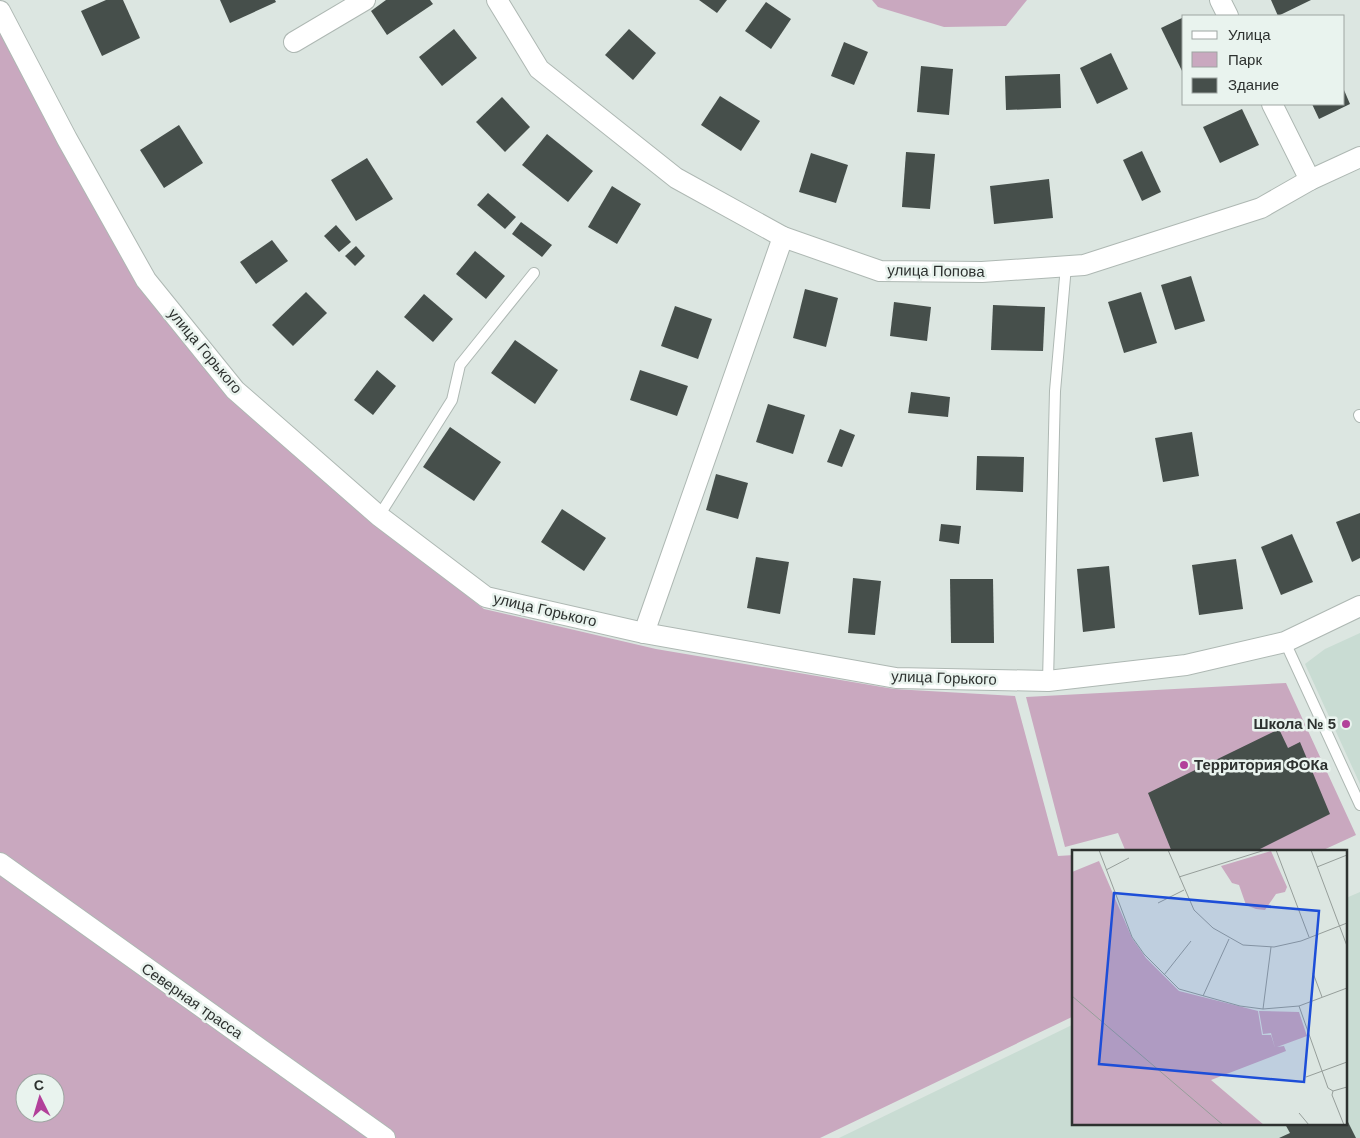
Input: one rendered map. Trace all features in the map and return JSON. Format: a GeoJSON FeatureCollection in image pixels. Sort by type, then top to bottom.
{"type":"FeatureCollection","features":[{"type":"Feature","properties":{"kind":"street"},"geometry":{"type":"LineString","coordinates":[[294,42],[365,0]]}},
{"type":"Feature","properties":{"kind":"street","name":"улица Попова"},"geometry":{"type":"LineString","coordinates":[[497,0],[539,69],[676,178],[783,237],[880,271],[982,272],[1084,265],[1261,208],[1310,180],[1360,157]]}},
{"type":"Feature","properties":{"kind":"street"},"geometry":{"type":"LineString","coordinates":[[1220,0],[1228,15]]}},
{"type":"Feature","properties":{"kind":"street","name":"улица Горького"},"geometry":{"type":"LineString","coordinates":[[0,11],[67,139],[146,280],[235,390],[379,516],[486,597],[644,633],[896,678],[1048,681],[1186,665],[1284,642],[1360,606]]}},
{"type":"Feature","properties":{"kind":"street"},"geometry":{"type":"LineString","coordinates":[[1272,105],[1310,180]]}},
{"type":"Feature","properties":{"kind":"street"},"geometry":{"type":"LineString","coordinates":[[644,633],[783,237]]}},
{"type":"Feature","properties":{"kind":"street","name":"Северная трасса"},"geometry":{"type":"LineString","coordinates":[[0,863],[385,1138]]}},
{"type":"Feature","properties":{"kind":"lane"},"geometry":{"type":"LineString","coordinates":[[1048,681],[1055,391],[1066,266]]}},
{"type":"Feature","properties":{"kind":"lane"},"geometry":{"type":"LineString","coordinates":[[379,516],[452,400],[460,365],[534,273]]}},
{"type":"Feature","properties":{"kind":"lane"},"geometry":{"type":"LineString","coordinates":[[1284,642],[1360,806]]}},
{"type":"Feature","properties":{"kind":"shaded area","name":"Школа № 5"},"geometry":{"type":"Polygon","coordinates":[[[1360,633],[1360,784],[1305,664],[1325,649],[1360,633]]]}},
{"type":"Feature","properties":{"kind":"shaded area"},"geometry":{"type":"Polygon","coordinates":[[[1360,892],[1360,1138],[839,1138],[1072,1025],[1072,1126],[1348,1126],[1348,897],[1360,892]]]}},
{"type":"Feature","properties":{"kind":"green space"},"geometry":{"type":"Polygon","coordinates":[[[872,0],[1027,0],[1006,26],[944,27],[878,7],[872,0]]]}},
{"type":"Feature","properties":{"kind":"green space"},"geometry":{"type":"Polygon","coordinates":[[[0,22],[148,288],[384,531],[484,609],[656,649],[894,689],[1015,696],[1058,856],[1072,855],[1072,1017],[820,1138],[0,1138],[0,22]]]}},
{"type":"Feature","properties":{"kind":"green space","name":"Территория ФОКа"},"geometry":{"type":"Polygon","coordinates":[[[1286,683],[1356,835],[1323,850],[1125,850],[1118,833],[1065,847],[1026,697],[1286,683]]]}},
{"type":"Feature","properties":{"kind":"building"},"geometry":{"type":"Polygon","coordinates":[[[106,0],[123,0],[140,38],[102,56],[81,11],[106,0]]]}},
{"type":"Feature","properties":{"kind":"building"},"geometry":{"type":"Polygon","coordinates":[[[220,0],[275,0],[276,2],[230,23],[220,0]]]}},
{"type":"Feature","properties":{"kind":"building"},"geometry":{"type":"Polygon","coordinates":[[[386,0],[430,0],[433,4],[387,35],[371,11],[386,0]]]}},
{"type":"Feature","properties":{"kind":"building"},"geometry":{"type":"Polygon","coordinates":[[[699,0],[727,0],[717,13],[699,0]]]}},
{"type":"Feature","properties":{"kind":"building"},"geometry":{"type":"Polygon","coordinates":[[[1271,0],[1311,0],[1280,15],[1278,15],[1271,0]]]}},
{"type":"Feature","properties":{"kind":"building"},"geometry":{"type":"Polygon","coordinates":[[[766,2],[791,19],[771,49],[745,31],[766,2]]]}},
{"type":"Feature","properties":{"kind":"building"},"geometry":{"type":"Polygon","coordinates":[[[1182,18],[1182,71],[1161,28],[1182,18]]]}},
{"type":"Feature","properties":{"kind":"building"},"geometry":{"type":"Polygon","coordinates":[[[454,29],[477,58],[442,86],[419,57],[454,29]]]}},
{"type":"Feature","properties":{"kind":"building"},"geometry":{"type":"Polygon","coordinates":[[[629,29],[656,53],[633,80],[605,55],[629,29]]]}},
{"type":"Feature","properties":{"kind":"building"},"geometry":{"type":"Polygon","coordinates":[[[844,42],[868,52],[854,85],[831,76],[844,42]]]}},
{"type":"Feature","properties":{"kind":"building"},"geometry":{"type":"Polygon","coordinates":[[[1111,53],[1128,89],[1097,104],[1080,68],[1111,53]]]}},
{"type":"Feature","properties":{"kind":"building"},"geometry":{"type":"Polygon","coordinates":[[[921,66],[953,69],[949,115],[917,112],[921,66]]]}},
{"type":"Feature","properties":{"kind":"building"},"geometry":{"type":"Polygon","coordinates":[[[1060,74],[1061,108],[1006,110],[1005,76],[1060,74]]]}},
{"type":"Feature","properties":{"kind":"building"},"geometry":{"type":"Polygon","coordinates":[[[1345,92],[1350,104],[1319,119],[1312,105],[1345,105],[1345,92]]]}},
{"type":"Feature","properties":{"kind":"building"},"geometry":{"type":"Polygon","coordinates":[[[720,96],[760,121],[741,151],[701,125],[720,96]]]}},
{"type":"Feature","properties":{"kind":"building"},"geometry":{"type":"Polygon","coordinates":[[[502,97],[530,127],[505,152],[476,122],[502,97]]]}},
{"type":"Feature","properties":{"kind":"building"},"geometry":{"type":"Polygon","coordinates":[[[1242,109],[1259,145],[1220,163],[1203,127],[1242,109]]]}},
{"type":"Feature","properties":{"kind":"building"},"geometry":{"type":"Polygon","coordinates":[[[179,125],[203,163],[164,188],[140,150],[179,125]]]}},
{"type":"Feature","properties":{"kind":"building"},"geometry":{"type":"Polygon","coordinates":[[[547,134],[593,171],[568,202],[522,165],[547,134]]]}},
{"type":"Feature","properties":{"kind":"building"},"geometry":{"type":"Polygon","coordinates":[[[1142,151],[1161,192],[1142,201],[1123,160],[1142,151]]]}},
{"type":"Feature","properties":{"kind":"building"},"geometry":{"type":"Polygon","coordinates":[[[906,152],[935,154],[930,209],[902,207],[906,152]]]}},
{"type":"Feature","properties":{"kind":"building"},"geometry":{"type":"Polygon","coordinates":[[[811,153],[848,165],[836,203],[799,192],[811,153]]]}},
{"type":"Feature","properties":{"kind":"building"},"geometry":{"type":"Polygon","coordinates":[[[367,158],[393,199],[356,221],[331,180],[367,158]]]}},
{"type":"Feature","properties":{"kind":"building"},"geometry":{"type":"Polygon","coordinates":[[[1049,179],[1053,218],[994,224],[990,186],[1049,179]]]}},
{"type":"Feature","properties":{"kind":"building"},"geometry":{"type":"Polygon","coordinates":[[[612,186],[641,204],[617,244],[588,227],[612,186]]]}},
{"type":"Feature","properties":{"kind":"building"},"geometry":{"type":"Polygon","coordinates":[[[488,193],[516,217],[505,229],[477,205],[488,193]]]}},
{"type":"Feature","properties":{"kind":"building"},"geometry":{"type":"Polygon","coordinates":[[[521,222],[552,245],[542,257],[512,234],[521,222]]]}},
{"type":"Feature","properties":{"kind":"building"},"geometry":{"type":"Polygon","coordinates":[[[336,225],[351,242],[339,252],[324,236],[336,225]]]}},
{"type":"Feature","properties":{"kind":"building"},"geometry":{"type":"Polygon","coordinates":[[[272,240],[288,261],[256,284],[240,262],[272,240]]]}},
{"type":"Feature","properties":{"kind":"building"},"geometry":{"type":"Polygon","coordinates":[[[356,246],[365,256],[355,266],[345,256],[356,246]]]}},
{"type":"Feature","properties":{"kind":"building"},"geometry":{"type":"Polygon","coordinates":[[[475,251],[505,276],[486,299],[456,274],[475,251]]]}},
{"type":"Feature","properties":{"kind":"building"},"geometry":{"type":"Polygon","coordinates":[[[1191,276],[1205,321],[1175,330],[1161,285],[1191,276]]]}},
{"type":"Feature","properties":{"kind":"building"},"geometry":{"type":"Polygon","coordinates":[[[805,289],[838,298],[826,347],[793,338],[805,289]]]}},
{"type":"Feature","properties":{"kind":"building"},"geometry":{"type":"Polygon","coordinates":[[[306,292],[327,313],[293,346],[272,325],[306,292]]]}},
{"type":"Feature","properties":{"kind":"building"},"geometry":{"type":"Polygon","coordinates":[[[1141,292],[1157,343],[1124,353],[1108,302],[1141,292]]]}},
{"type":"Feature","properties":{"kind":"building"},"geometry":{"type":"Polygon","coordinates":[[[424,294],[453,319],[433,342],[404,317],[424,294]]]}},
{"type":"Feature","properties":{"kind":"building"},"geometry":{"type":"Polygon","coordinates":[[[894,302],[931,307],[927,341],[890,336],[894,302]]]}},
{"type":"Feature","properties":{"kind":"building"},"geometry":{"type":"Polygon","coordinates":[[[993,305],[1045,307],[1043,351],[991,350],[993,305]]]}},
{"type":"Feature","properties":{"kind":"building"},"geometry":{"type":"Polygon","coordinates":[[[675,306],[712,319],[698,359],[661,346],[675,306]]]}},
{"type":"Feature","properties":{"kind":"building"},"geometry":{"type":"Polygon","coordinates":[[[515,340],[558,370],[535,404],[491,373],[515,340]]]}},
{"type":"Feature","properties":{"kind":"building"},"geometry":{"type":"Polygon","coordinates":[[[377,370],[396,386],[373,415],[354,400],[377,370]]]}},
{"type":"Feature","properties":{"kind":"building"},"geometry":{"type":"Polygon","coordinates":[[[640,370],[688,386],[677,416],[630,400],[640,370]]]}},
{"type":"Feature","properties":{"kind":"building"},"geometry":{"type":"Polygon","coordinates":[[[911,392],[950,397],[948,417],[908,413],[911,392]]]}},
{"type":"Feature","properties":{"kind":"building"},"geometry":{"type":"Polygon","coordinates":[[[768,404],[805,415],[793,454],[756,442],[768,404]]]}},
{"type":"Feature","properties":{"kind":"building"},"geometry":{"type":"Polygon","coordinates":[[[450,427],[501,462],[474,501],[423,467],[450,427]]]}},
{"type":"Feature","properties":{"kind":"building"},"geometry":{"type":"Polygon","coordinates":[[[840,429],[855,435],[842,467],[827,462],[840,429]]]}},
{"type":"Feature","properties":{"kind":"building"},"geometry":{"type":"Polygon","coordinates":[[[1192,432],[1199,476],[1163,482],[1155,438],[1192,432]]]}},
{"type":"Feature","properties":{"kind":"building"},"geometry":{"type":"Polygon","coordinates":[[[977,456],[1024,457],[1023,492],[976,490],[977,456]]]}},
{"type":"Feature","properties":{"kind":"building"},"geometry":{"type":"Polygon","coordinates":[[[716,474],[748,483],[738,519],[706,510],[716,474]]]}},
{"type":"Feature","properties":{"kind":"building"},"geometry":{"type":"Polygon","coordinates":[[[562,509],[606,538],[584,571],[541,542],[562,509]]]}},
{"type":"Feature","properties":{"kind":"building"},"geometry":{"type":"Polygon","coordinates":[[[1360,513],[1360,558],[1352,562],[1336,522],[1360,513]]]}},
{"type":"Feature","properties":{"kind":"building"},"geometry":{"type":"Polygon","coordinates":[[[941,524],[961,526],[959,544],[939,541],[941,524]]]}},
{"type":"Feature","properties":{"kind":"building"},"geometry":{"type":"Polygon","coordinates":[[[1292,534],[1313,582],[1281,595],[1261,547],[1292,534]]]}},
{"type":"Feature","properties":{"kind":"building"},"geometry":{"type":"Polygon","coordinates":[[[756,557],[789,562],[780,614],[747,608],[756,557]]]}},
{"type":"Feature","properties":{"kind":"building"},"geometry":{"type":"Polygon","coordinates":[[[1236,559],[1243,609],[1199,615],[1192,565],[1236,559]]]}},
{"type":"Feature","properties":{"kind":"building"},"geometry":{"type":"Polygon","coordinates":[[[1109,566],[1115,628],[1083,632],[1077,569],[1109,566]]]}},
{"type":"Feature","properties":{"kind":"building"},"geometry":{"type":"Polygon","coordinates":[[[853,578],[881,581],[875,635],[848,633],[853,578]]]}},
{"type":"Feature","properties":{"kind":"building"},"geometry":{"type":"Polygon","coordinates":[[[950,579],[993,579],[994,643],[951,643],[950,579]]]}},
{"type":"Feature","properties":{"kind":"building"},"geometry":{"type":"Polygon","coordinates":[[[1279,729],[1288,748],[1300,742],[1330,814],[1258,850],[1171,850],[1148,793],[1279,729]]]}},
{"type":"Feature","properties":{"kind":"building"},"geometry":{"type":"Polygon","coordinates":[[[1348,1122],[1356,1138],[1279,1138],[1290,1133],[1286,1126],[1348,1126],[1348,1122]]]}},
{"type":"Feature","properties":{"kind":"place","name":"Школа № 5"},"geometry":{"type":"Point","coordinates":[1346,724]}},
{"type":"Feature","properties":{"kind":"place","name":"Территория ФОКа"},"geometry":{"type":"Point","coordinates":[1184,765]}}]}
